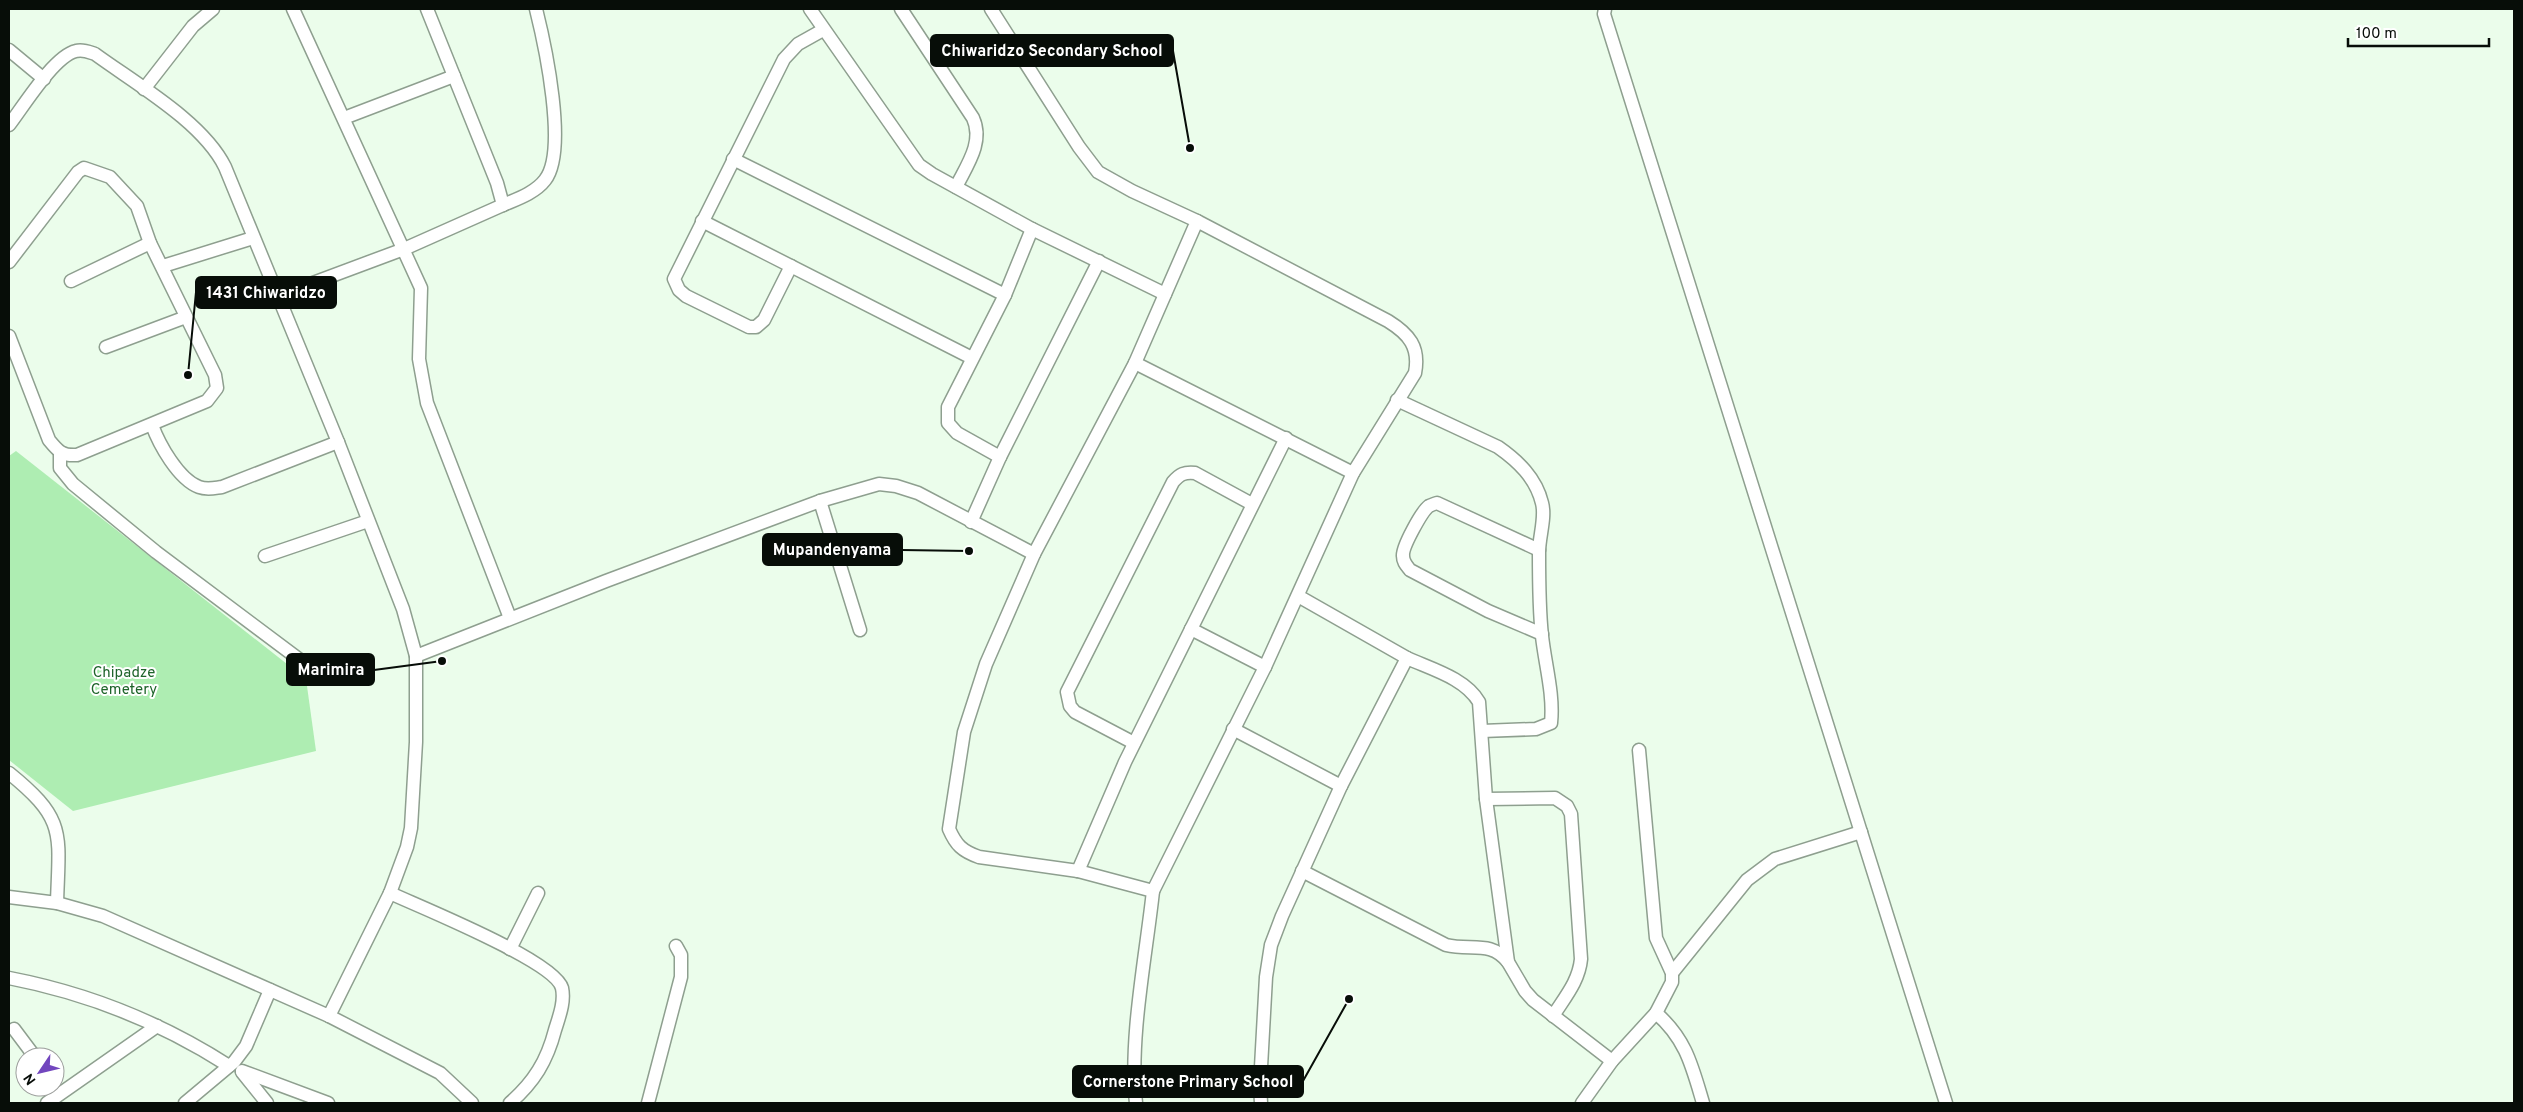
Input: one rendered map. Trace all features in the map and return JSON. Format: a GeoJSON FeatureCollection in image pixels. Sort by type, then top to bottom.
{"type":"FeatureCollection","features":[{"type":"Feature","properties":{"kind":"street"},"geometry":{"type":"LineString","coordinates":[[144,89],[193,26],[213,9]]}},
{"type":"Feature","properties":{"kind":"street"},"geometry":{"type":"LineString","coordinates":[[292,9],[421,288],[418,359],[427,403],[510,618]]}},
{"type":"Feature","properties":{"kind":"street"},"geometry":{"type":"LineString","coordinates":[[427,9],[498,183],[503,206]]}},
{"type":"Feature","properties":{"kind":"street"},"geometry":{"type":"LineString","coordinates":[[278,296],[404,249],[503,206],[535,190],[544,182],[550,174],[556,142],[536,9]]}},
{"type":"Feature","properties":{"kind":"street"},"geometry":{"type":"LineString","coordinates":[[810,9],[920,165],[1032,229],[1165,294]]}},
{"type":"Feature","properties":{"kind":"street"},"geometry":{"type":"LineString","coordinates":[[901,9],[973,118],[978,129],[978,140],[956,187]]}},
{"type":"Feature","properties":{"kind":"street"},"geometry":{"type":"LineString","coordinates":[[991,9],[1079,146],[1098,172],[1132,191],[1197,221],[1402,329],[1416,348],[1418,360],[1415,372],[1353,472],[1265,667],[1153,891],[1138,1028],[1134,1083],[1136,1103]]}},
{"type":"Feature","properties":{"kind":"street"},"geometry":{"type":"LineString","coordinates":[[1605,9],[1604,14],[1946,1103]]}},
{"type":"Feature","properties":{"kind":"street"},"geometry":{"type":"LineString","coordinates":[[791,266],[764,320],[756,327],[749,327],[686,296],[679,290],[674,279],[784,59],[798,44],[824,30]]}},
{"type":"Feature","properties":{"kind":"street"},"geometry":{"type":"LineString","coordinates":[[9,50],[44,79]]}},
{"type":"Feature","properties":{"kind":"street"},"geometry":{"type":"LineString","coordinates":[[9,125],[44,79],[69,54],[77,51],[86,51],[95,54],[144,89],[198,131],[214,148],[225,167],[338,442],[403,609],[416,656],[416,742],[411,828],[407,847],[390,893],[329,1016]]}},
{"type":"Feature","properties":{"kind":"street"},"geometry":{"type":"LineString","coordinates":[[344,118],[454,76]]}},
{"type":"Feature","properties":{"kind":"street"},"geometry":{"type":"LineString","coordinates":[[733,158],[1005,296]]}},
{"type":"Feature","properties":{"kind":"street"},"geometry":{"type":"LineString","coordinates":[[9,262],[78,172],[84,168],[110,177],[137,206],[150,243],[163,266],[186,318],[215,375],[217,388],[207,401],[152,425],[68,456],[60,453],[49,440],[9,336]]}},
{"type":"Feature","properties":{"kind":"street"},"geometry":{"type":"LineString","coordinates":[[702,221],[972,358]]}},
{"type":"Feature","properties":{"kind":"street"},"geometry":{"type":"LineString","coordinates":[[1153,891],[1078,871],[965,852],[955,843],[949,829],[964,732],[986,664],[1034,554],[1135,363],[1197,221]]}},
{"type":"Feature","properties":{"kind":"street"},"geometry":{"type":"LineString","coordinates":[[1000,457],[950,428],[946,417],[948,407],[1005,296],[1032,229]]}},
{"type":"Feature","properties":{"kind":"street"},"geometry":{"type":"LineString","coordinates":[[163,266],[253,238]]}},
{"type":"Feature","properties":{"kind":"street"},"geometry":{"type":"LineString","coordinates":[[71,281],[150,243]]}},
{"type":"Feature","properties":{"kind":"street"},"geometry":{"type":"LineString","coordinates":[[970,522],[1000,457],[1099,261]]}},
{"type":"Feature","properties":{"kind":"street"},"geometry":{"type":"LineString","coordinates":[[106,347],[186,318]]}},
{"type":"Feature","properties":{"kind":"street"},"geometry":{"type":"LineString","coordinates":[[1135,363],[1353,472]]}},
{"type":"Feature","properties":{"kind":"street"},"geometry":{"type":"LineString","coordinates":[[1397,400],[1498,447],[1522,466],[1537,489],[1543,504],[1539,550],[1542,634],[1552,710],[1551,723],[1536,729],[1482,731]]}},
{"type":"Feature","properties":{"kind":"street"},"geometry":{"type":"LineString","coordinates":[[152,425],[163,450],[172,463],[197,486],[208,489],[222,487],[338,442]]}},
{"type":"Feature","properties":{"kind":"street"},"geometry":{"type":"LineString","coordinates":[[1078,871],[1134,743],[1286,438]]}},
{"type":"Feature","properties":{"kind":"street"},"geometry":{"type":"LineString","coordinates":[[60,453],[60,468],[73,484],[156,552],[308,666]]}},
{"type":"Feature","properties":{"kind":"street"},"geometry":{"type":"LineString","coordinates":[[1134,743],[1075,712],[1070,706],[1067,692],[1173,482],[1178,476],[1186,472],[1195,473],[1252,504]]}},
{"type":"Feature","properties":{"kind":"street"},"geometry":{"type":"LineString","coordinates":[[416,656],[510,618],[820,501],[879,484],[896,486],[918,493],[1034,554]]}},
{"type":"Feature","properties":{"kind":"street"},"geometry":{"type":"LineString","coordinates":[[820,501],[860,630]]}},
{"type":"Feature","properties":{"kind":"street"},"geometry":{"type":"LineString","coordinates":[[1539,550],[1437,504],[1428,506],[1404,545],[1402,554],[1404,562],[1410,570],[1488,611],[1542,634]]}},
{"type":"Feature","properties":{"kind":"street"},"geometry":{"type":"LineString","coordinates":[[265,556],[368,522]]}},
{"type":"Feature","properties":{"kind":"street"},"geometry":{"type":"LineString","coordinates":[[1298,596],[1407,658],[1464,685],[1475,694],[1479,702],[1486,799],[1508,962]]}},
{"type":"Feature","properties":{"kind":"street"},"geometry":{"type":"LineString","coordinates":[[1191,629],[1265,667]]}},
{"type":"Feature","properties":{"kind":"street"},"geometry":{"type":"LineString","coordinates":[[1262,1103],[1260,1085],[1266,976],[1271,945],[1341,786],[1407,658]]}},
{"type":"Feature","properties":{"kind":"street"},"geometry":{"type":"LineString","coordinates":[[1233,729],[1341,786]]}},
{"type":"Feature","properties":{"kind":"street"},"geometry":{"type":"LineString","coordinates":[[1582,1103],[1612,1061],[1656,1013],[1672,982],[1672,974],[1656,938],[1639,750]]}},
{"type":"Feature","properties":{"kind":"street"},"geometry":{"type":"LineString","coordinates":[[9,773],[39,799],[50,812],[56,827],[59,841],[57,903]]}},
{"type":"Feature","properties":{"kind":"street"},"geometry":{"type":"LineString","coordinates":[[1486,799],[1555,798],[1567,806],[1571,814],[1581,942],[1580,965],[1575,982],[1553,1016]]}},
{"type":"Feature","properties":{"kind":"street"},"geometry":{"type":"LineString","coordinates":[[1672,974],[1747,880],[1775,859],[1861,832]]}},
{"type":"Feature","properties":{"kind":"street"},"geometry":{"type":"LineString","coordinates":[[1302,871],[1446,945],[1456,948],[1488,948],[1502,954],[1525,991],[1553,1016],[1612,1061]]}},
{"type":"Feature","properties":{"kind":"street"},"geometry":{"type":"LineString","coordinates":[[390,893],[510,949],[551,973],[562,989],[563,1002],[544,1064],[528,1087],[510,1103]]}},
{"type":"Feature","properties":{"kind":"street"},"geometry":{"type":"LineString","coordinates":[[510,949],[538,893]]}},
{"type":"Feature","properties":{"kind":"street"},"geometry":{"type":"LineString","coordinates":[[9,897],[57,903],[103,916],[329,1016],[440,1073],[472,1103]]}},
{"type":"Feature","properties":{"kind":"street"},"geometry":{"type":"LineString","coordinates":[[648,1103],[682,977],[681,955],[676,946]]}},
{"type":"Feature","properties":{"kind":"street"},"geometry":{"type":"LineString","coordinates":[[9,978],[69,991],[157,1026],[235,1067],[328,1103]]}},
{"type":"Feature","properties":{"kind":"street"},"geometry":{"type":"LineString","coordinates":[[185,1103],[235,1067],[256,1027],[270,990]]}},
{"type":"Feature","properties":{"kind":"street"},"geometry":{"type":"LineString","coordinates":[[1656,1013],[1682,1041],[1690,1059],[1703,1103]]}},
{"type":"Feature","properties":{"kind":"street"},"geometry":{"type":"LineString","coordinates":[[65,1083],[157,1026]]}},
{"type":"Feature","properties":{"kind":"street"},"geometry":{"type":"LineString","coordinates":[[14,1029],[28,1047]]}},
{"type":"Feature","properties":{"kind":"street"},"geometry":{"type":"LineString","coordinates":[[235,1067],[267,1103]]}},
{"type":"Feature","properties":{"kind":"green space","name":"Chipadze Cemetery"},"geometry":{"type":"Polygon","coordinates":[[[16,451],[306,679],[316,751],[73,811],[9,760],[9,456],[16,451]]]}},
{"type":"Feature","properties":{"kind":"place","name":"Chiwaridzo Secondary School"},"geometry":{"type":"Point","coordinates":[1190,148]}},
{"type":"Feature","properties":{"kind":"place","name":"1431 Chiwaridzo"},"geometry":{"type":"Point","coordinates":[188,375]}},
{"type":"Feature","properties":{"kind":"place","name":"Mupandenyama"},"geometry":{"type":"Point","coordinates":[969,551]}},
{"type":"Feature","properties":{"kind":"place","name":"Marimira"},"geometry":{"type":"Point","coordinates":[442,661]}},
{"type":"Feature","properties":{"kind":"place","name":"Cornerstone Primary School"},"geometry":{"type":"Point","coordinates":[1349,999]}}]}
